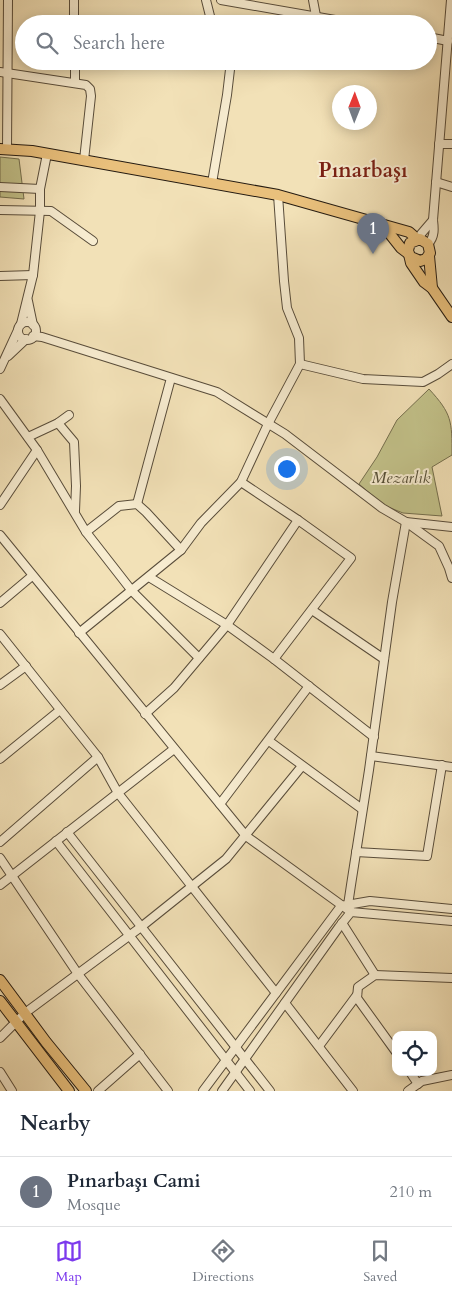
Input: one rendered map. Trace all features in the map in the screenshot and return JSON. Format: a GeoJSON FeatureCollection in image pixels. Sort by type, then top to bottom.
{"type":"FeatureCollection","features":[{"type":"Feature","properties":{"kind":"main road"},"geometry":{"type":"LineString","coordinates":[[4,149],[84,160],[278,195],[409,232],[422,241],[430,250],[428,256],[432,288]]}},
{"type":"Feature","properties":{"kind":"main road"},"geometry":{"type":"LineString","coordinates":[[382,224],[401,248],[410,256],[420,261],[428,256]]}},
{"type":"Feature","properties":{"kind":"main road"},"geometry":{"type":"LineString","coordinates":[[422,241],[410,243],[411,263],[424,282],[432,288],[452,317]]}},
{"type":"Feature","properties":{"kind":"main road"},"geometry":{"type":"LineString","coordinates":[[0,980],[46,1042],[86,1091]]}},
{"type":"Feature","properties":{"kind":"main road"},"geometry":{"type":"LineString","coordinates":[[0,1001],[69,1091]]}},
{"type":"Feature","properties":{"kind":"street"},"geometry":{"type":"LineString","coordinates":[[4,149],[9,74],[8,0]]}},
{"type":"Feature","properties":{"kind":"street"},"geometry":{"type":"LineString","coordinates":[[74,0],[74,15]]}},
{"type":"Feature","properties":{"kind":"street"},"geometry":{"type":"LineString","coordinates":[[206,0],[210,15]]}},
{"type":"Feature","properties":{"kind":"street"},"geometry":{"type":"LineString","coordinates":[[221,0],[310,15]]}},
{"type":"Feature","properties":{"kind":"street"},"geometry":{"type":"LineString","coordinates":[[313,0],[316,15]]}},
{"type":"Feature","properties":{"kind":"street"},"geometry":{"type":"LineString","coordinates":[[422,241],[434,230],[432,220],[451,0]]}},
{"type":"Feature","properties":{"kind":"street"},"geometry":{"type":"LineString","coordinates":[[437,39],[448,41]]}},
{"type":"Feature","properties":{"kind":"street"},"geometry":{"type":"LineString","coordinates":[[75,70],[75,84]]}},
{"type":"Feature","properties":{"kind":"street"},"geometry":{"type":"LineString","coordinates":[[212,183],[228,95],[229,70]]}},
{"type":"Feature","properties":{"kind":"street"},"geometry":{"type":"LineString","coordinates":[[0,72],[86,85],[90,89],[91,96],[84,160]]}},
{"type":"Feature","properties":{"kind":"street"},"geometry":{"type":"LineString","coordinates":[[439,144],[452,144]]}},
{"type":"Feature","properties":{"kind":"street"},"geometry":{"type":"LineString","coordinates":[[0,370],[19,327],[28,299],[33,275],[40,211],[40,189],[47,154]]}},
{"type":"Feature","properties":{"kind":"street"},"geometry":{"type":"LineString","coordinates":[[436,182],[452,187]]}},
{"type":"Feature","properties":{"kind":"street"},"geometry":{"type":"LineString","coordinates":[[0,187],[40,189]]}},
{"type":"Feature","properties":{"kind":"street"},"geometry":{"type":"LineString","coordinates":[[79,633],[180,550],[201,523],[241,482],[268,424],[300,364],[299,338],[287,308],[278,195]]}},
{"type":"Feature","properties":{"kind":"street"},"geometry":{"type":"LineString","coordinates":[[0,210],[51,211],[92,241]]}},
{"type":"Feature","properties":{"kind":"street"},"geometry":{"type":"LineString","coordinates":[[0,276],[33,275]]}},
{"type":"Feature","properties":{"kind":"street"},"geometry":{"type":"LineString","coordinates":[[5,359],[29,338],[35,330],[28,299]]}},
{"type":"Feature","properties":{"kind":"street"},"geometry":{"type":"LineString","coordinates":[[19,327],[27,322],[33,325]]}},
{"type":"Feature","properties":{"kind":"street"},"geometry":{"type":"LineString","coordinates":[[19,327],[19,336],[29,338],[42,337],[218,392],[285,434],[382,508],[406,522],[439,546],[450,568],[452,578]]}},
{"type":"Feature","properties":{"kind":"street"},"geometry":{"type":"LineString","coordinates":[[300,364],[363,379],[423,382],[452,364]]}},
{"type":"Feature","properties":{"kind":"street"},"geometry":{"type":"LineString","coordinates":[[137,504],[171,378]]}},
{"type":"Feature","properties":{"kind":"street"},"geometry":{"type":"LineString","coordinates":[[0,399],[37,450],[86,532],[132,591],[199,658]]}},
{"type":"Feature","properties":{"kind":"street"},"geometry":{"type":"LineString","coordinates":[[28,438],[70,415]]}},
{"type":"Feature","properties":{"kind":"street"},"geometry":{"type":"LineString","coordinates":[[58,423],[74,442],[75,512]]}},
{"type":"Feature","properties":{"kind":"street"},"geometry":{"type":"LineString","coordinates":[[0,505],[37,450]]}},
{"type":"Feature","properties":{"kind":"street"},"geometry":{"type":"LineString","coordinates":[[241,482],[351,558],[274,659]]}},
{"type":"Feature","properties":{"kind":"street"},"geometry":{"type":"LineString","coordinates":[[86,532],[119,506],[137,504],[180,550]]}},
{"type":"Feature","properties":{"kind":"street"},"geometry":{"type":"LineString","coordinates":[[145,714],[174,688],[227,625],[298,520]]}},
{"type":"Feature","properties":{"kind":"street"},"geometry":{"type":"LineString","coordinates":[[406,522],[452,528]]}},
{"type":"Feature","properties":{"kind":"street"},"geometry":{"type":"LineString","coordinates":[[222,1091],[342,923],[347,908],[406,522]]}},
{"type":"Feature","properties":{"kind":"street"},"geometry":{"type":"LineString","coordinates":[[0,535],[246,836],[347,908],[452,921]]}},
{"type":"Feature","properties":{"kind":"street"},"geometry":{"type":"LineString","coordinates":[[0,603],[32,576]]}},
{"type":"Feature","properties":{"kind":"street"},"geometry":{"type":"LineString","coordinates":[[149,577],[227,625],[374,737]]}},
{"type":"Feature","properties":{"kind":"street"},"geometry":{"type":"LineString","coordinates":[[312,610],[384,659]]}},
{"type":"Feature","properties":{"kind":"street"},"geometry":{"type":"LineString","coordinates":[[0,634],[98,757],[118,793],[276,993]]}},
{"type":"Feature","properties":{"kind":"street"},"geometry":{"type":"LineString","coordinates":[[0,685],[26,666]]}},
{"type":"Feature","properties":{"kind":"street"},"geometry":{"type":"LineString","coordinates":[[220,804],[309,686]]}},
{"type":"Feature","properties":{"kind":"street"},"geometry":{"type":"LineString","coordinates":[[0,759],[60,710]]}},
{"type":"Feature","properties":{"kind":"street"},"geometry":{"type":"LineString","coordinates":[[269,741],[362,810]]}},
{"type":"Feature","properties":{"kind":"street"},"geometry":{"type":"LineString","coordinates":[[0,885],[174,749]]}},
{"type":"Feature","properties":{"kind":"street"},"geometry":{"type":"LineString","coordinates":[[371,756],[452,767]]}},
{"type":"Feature","properties":{"kind":"street"},"geometry":{"type":"LineString","coordinates":[[0,842],[98,757]]}},
{"type":"Feature","properties":{"kind":"street"},"geometry":{"type":"LineString","coordinates":[[356,852],[427,856],[442,765]]}},
{"type":"Feature","properties":{"kind":"street"},"geometry":{"type":"LineString","coordinates":[[0,1038],[25,1013],[141,927],[226,859],[302,766]]}},
{"type":"Feature","properties":{"kind":"street"},"geometry":{"type":"LineString","coordinates":[[67,832],[270,1091]]}},
{"type":"Feature","properties":{"kind":"street"},"geometry":{"type":"LineString","coordinates":[[56,840],[250,1091]]}},
{"type":"Feature","properties":{"kind":"street"},"geometry":{"type":"LineString","coordinates":[[0,858],[78,974],[168,1091]]}},
{"type":"Feature","properties":{"kind":"street"},"geometry":{"type":"LineString","coordinates":[[203,1091],[276,993],[347,908],[370,901],[452,909]]}},
{"type":"Feature","properties":{"kind":"street"},"geometry":{"type":"LineString","coordinates":[[342,923],[375,975]]}},
{"type":"Feature","properties":{"kind":"street"},"geometry":{"type":"LineString","coordinates":[[392,1046],[357,998],[358,987],[375,975],[452,978]]}},
{"type":"Feature","properties":{"kind":"street"},"geometry":{"type":"LineString","coordinates":[[319,1046],[358,995]]}},
{"type":"Feature","properties":{"kind":"street"},"geometry":{"type":"LineString","coordinates":[[285,1003],[353,1091]]}},
{"type":"Feature","properties":{"kind":"street"},"geometry":{"type":"LineString","coordinates":[[98,1091],[140,1054]]}},
{"type":"Feature","properties":{"kind":"street"},"geometry":{"type":"LineString","coordinates":[[0,1072],[12,1091]]}},
{"type":"Feature","properties":{"kind":"street"},"geometry":{"type":"LineString","coordinates":[[408,1091],[422,1081],[452,1075]]}},
{"type":"Feature","properties":{"kind":"street"},"geometry":{"type":"LineString","coordinates":[[413,1076],[418,1084]]}},
{"type":"Feature","properties":{"kind":"green space"},"geometry":{"type":"Polygon","coordinates":[[[0,157],[19,159],[24,199],[0,197],[0,157]]]}},
{"type":"Feature","properties":{"kind":"green space","name":"Mezarlık"},"geometry":{"type":"Polygon","coordinates":[[[429,389],[446,412],[452,434],[452,455],[432,467],[442,516],[403,513],[383,505],[359,484],[377,457],[397,420],[429,389]]]}},
{"type":"Feature","properties":{"kind":"place","name":"Pınarbaşı Cami"},"geometry":{"type":"Point","coordinates":[373,254]}},
{"type":"Feature","properties":{"kind":"district","name":"Pınarbaşı"},"geometry":{"type":"Point","coordinates":[363,170]}}]}
